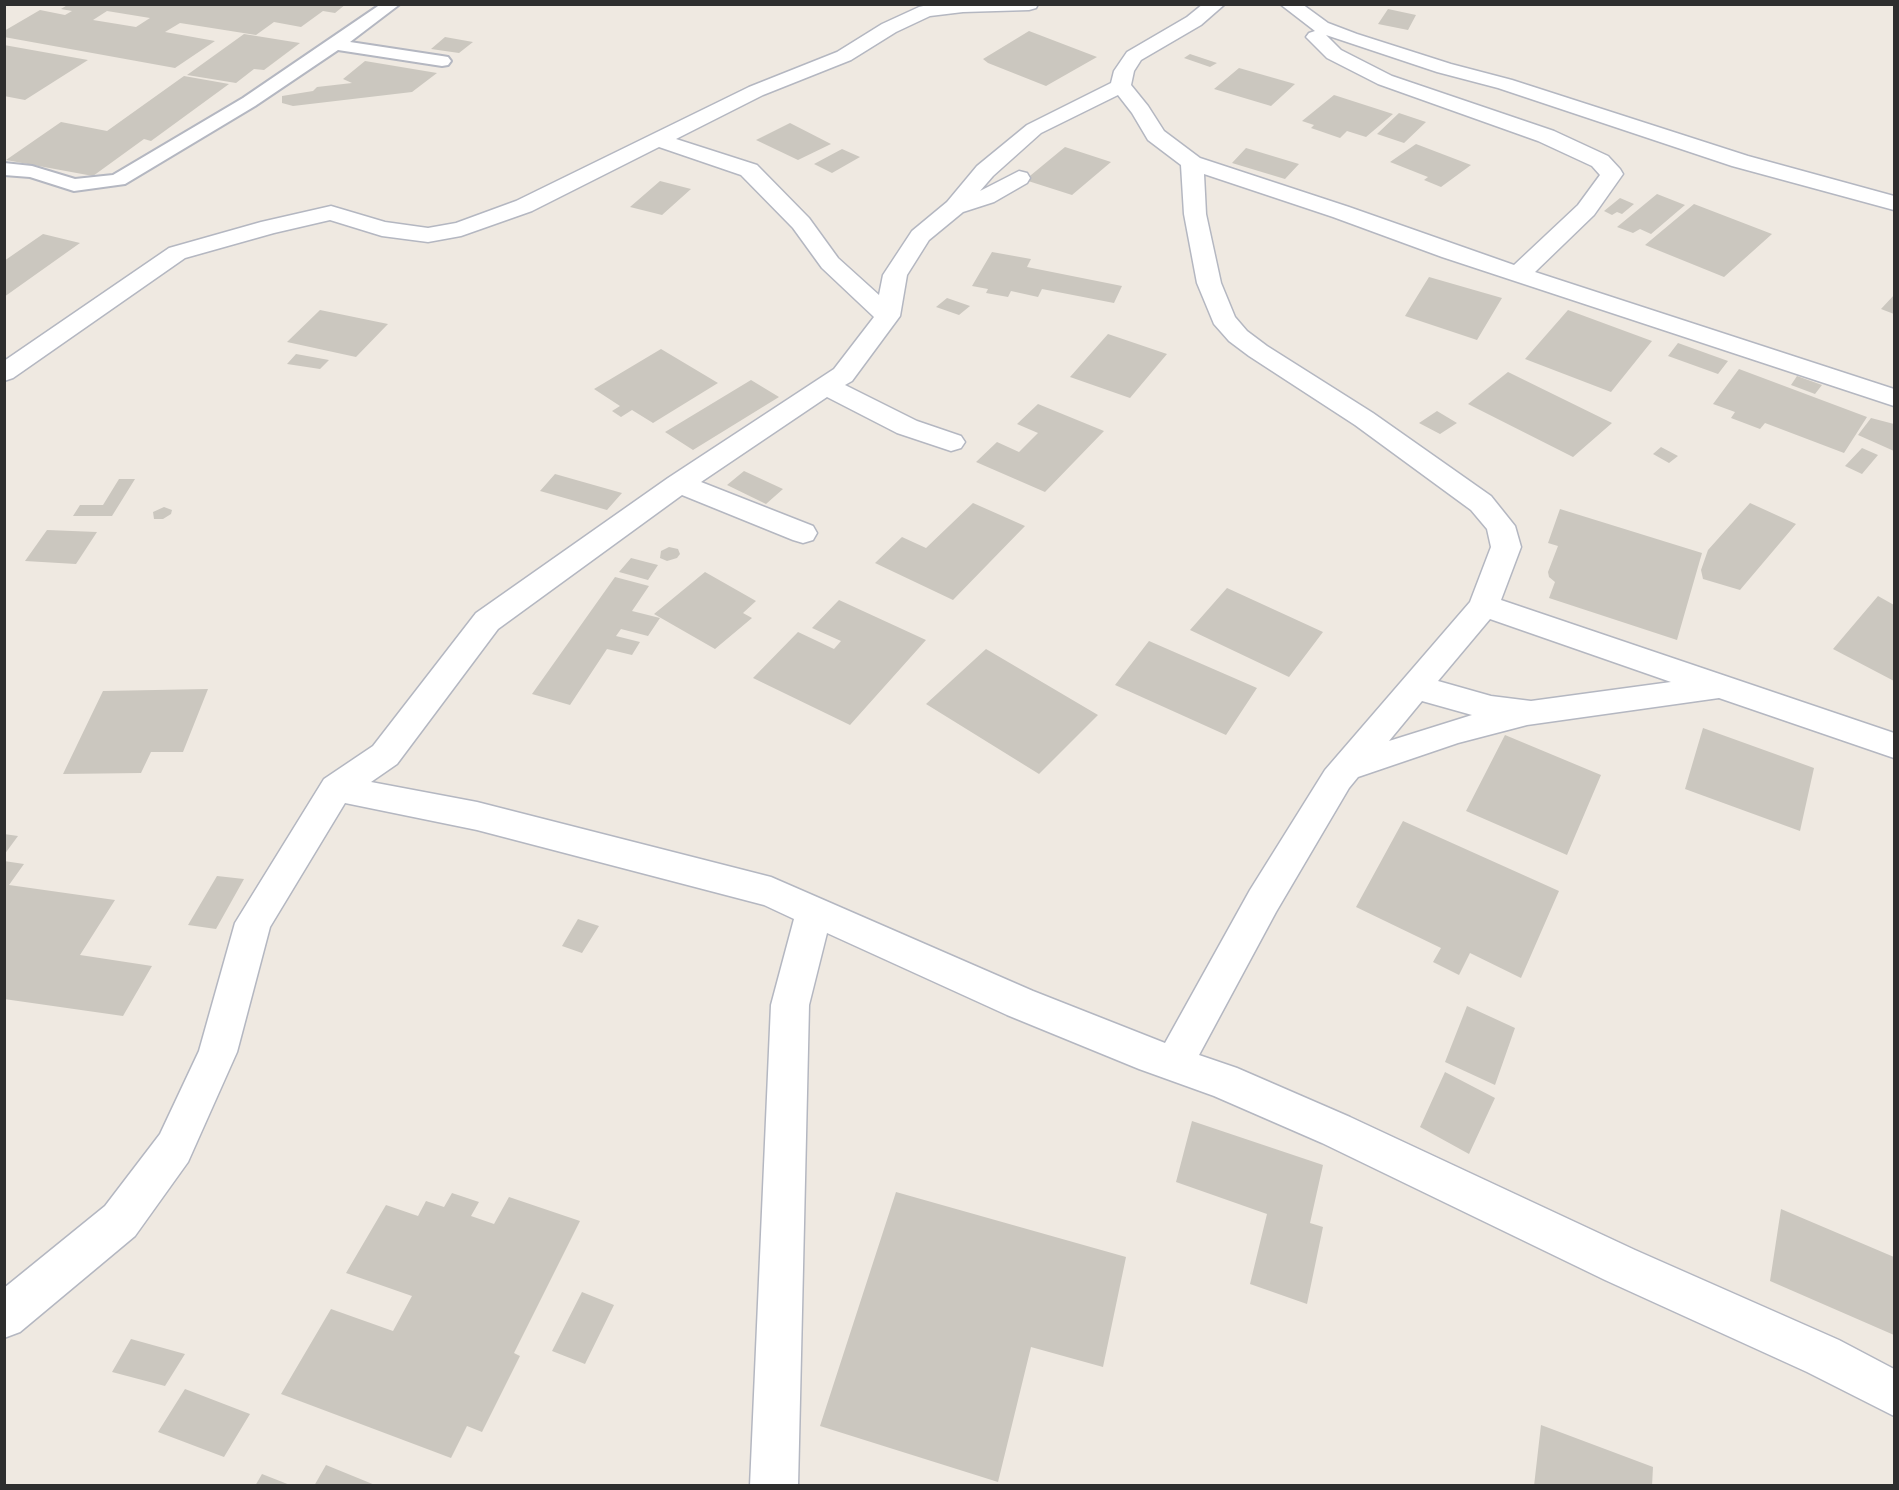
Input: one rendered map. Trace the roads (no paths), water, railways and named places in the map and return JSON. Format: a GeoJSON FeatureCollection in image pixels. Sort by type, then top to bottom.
{"type":"FeatureCollection","features":[{"type":"Feature","properties":{"kind":"street"},"geometry":{"type":"LineString","coordinates":[[4,373],[177,253],[331,213],[382,229],[428,235],[461,229],[524,206],[756,91],[844,57],[889,28],[926,11],[963,6],[1029,4]]}},
{"type":"Feature","properties":{"kind":"street"},"geometry":{"type":"LineString","coordinates":[[1216,4],[1194,21],[1134,56],[1124,71],[1121,86],[1156,135],[1191,163],[1341,212],[1450,252],[1894,398]]}},
{"type":"Feature","properties":{"kind":"street"},"geometry":{"type":"LineString","coordinates":[[1289,4],[1321,27],[1350,38],[1444,68],[1504,84],[1740,161],[1894,203]]}},
{"type":"Feature","properties":{"kind":"street"},"geometry":{"type":"LineString","coordinates":[[1321,27],[1315,31],[1316,38],[1334,54],[1385,80],[1546,136],[1600,161],[1612,174],[1586,210],[1519,274]]}},
{"type":"Feature","properties":{"kind":"street"},"geometry":{"type":"LineString","coordinates":[[4,1316],[120,1221],[174,1149],[218,1052],[253,923],[336,788],[385,755],[487,621],[678,484],[843,375],[888,315],[895,275],[920,236],[955,207],[985,171],[1034,129],[1121,86]]}},
{"type":"Feature","properties":{"kind":"street"},"geometry":{"type":"LineString","coordinates":[[659,140],[749,170],[768,186],[801,223],[830,263],[888,315]]}},
{"type":"Feature","properties":{"kind":"street"},"geometry":{"type":"LineString","coordinates":[[1174,1064],[1263,901],[1337,779],[1484,606],[1492,579],[1506,547],[1501,526],[1482,502],[1364,419],[1258,351],[1238,336],[1223,319],[1209,283],[1196,214],[1191,163]]}},
{"type":"Feature","properties":{"kind":"street"},"geometry":{"type":"LineString","coordinates":[[955,207],[986,197],[1018,178]]}},
{"type":"Feature","properties":{"kind":"street"},"geometry":{"type":"LineString","coordinates":[[826,386],[907,427],[951,442]]}},
{"type":"Feature","properties":{"kind":"street"},"geometry":{"type":"LineString","coordinates":[[678,484],[712,495],[803,533]]}},
{"type":"Feature","properties":{"kind":"street"},"geometry":{"type":"LineString","coordinates":[[1484,606],[1894,746]]}},
{"type":"Feature","properties":{"kind":"street"},"geometry":{"type":"LineString","coordinates":[[1415,687],[1491,708],[1531,713]]}},
{"type":"Feature","properties":{"kind":"street"},"geometry":{"type":"LineString","coordinates":[[1347,768],[1455,731],[1531,713],[1722,687]]}},
{"type":"Feature","properties":{"kind":"street"},"geometry":{"type":"LineString","coordinates":[[336,788],[477,816],[771,892],[1020,1003],[1223,1081],[1336,1130],[1620,1265],[1823,1356],[1894,1393]]}},
{"type":"Feature","properties":{"kind":"street"},"geometry":{"type":"LineString","coordinates":[[774,1485],[790,1005],[814,911]]}},
{"type":"Feature","properties":{"kind":"lane"},"geometry":{"type":"LineString","coordinates":[[4,169],[32,172],[74,185],[118,180],[200,132],[314,60],[333,44],[392,4]]}},
{"type":"Feature","properties":{"kind":"lane"},"geometry":{"type":"LineString","coordinates":[[333,44],[442,61]]}}]}
